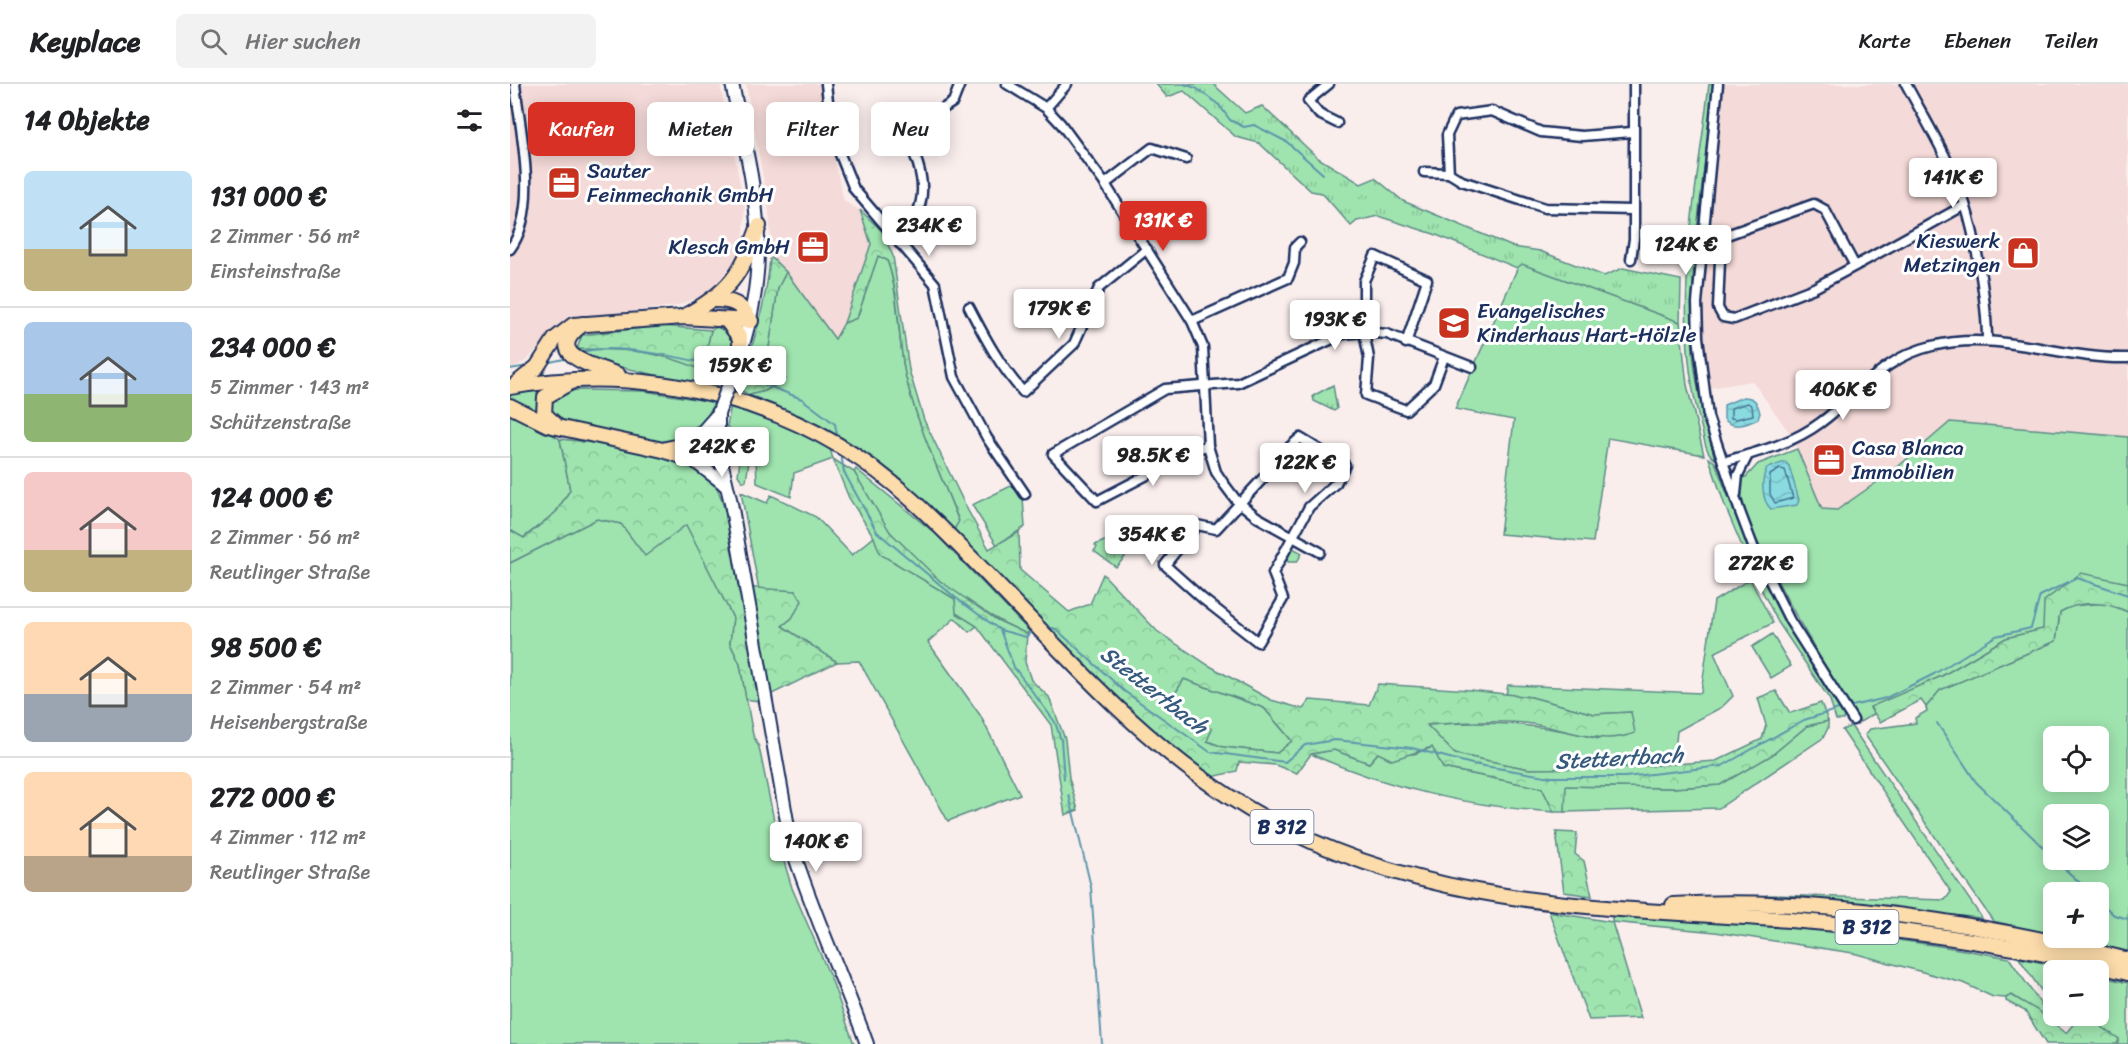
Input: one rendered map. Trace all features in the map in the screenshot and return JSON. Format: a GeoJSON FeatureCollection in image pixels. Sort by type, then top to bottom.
{"type":"FeatureCollection","features":[{"type":"Feature","properties":{"kind":"highway"},"geometry":{"type":"LineString","coordinates":[[683,317],[714,300],[729,287],[740,271],[759,226]]}},
{"type":"Feature","properties":{"kind":"highway"},"geometry":{"type":"LineString","coordinates":[[511,386],[541,362],[563,331],[585,323],[683,317],[728,322],[751,321],[746,311],[735,302],[714,300]]}},
{"type":"Feature","properties":{"kind":"highway"},"geometry":{"type":"LineString","coordinates":[[728,322],[740,338],[740,352]]}},
{"type":"Feature","properties":{"kind":"highway"},"geometry":{"type":"LineString","coordinates":[[585,323],[574,331],[569,341],[572,355],[583,365],[607,370],[628,380]]}},
{"type":"Feature","properties":{"kind":"highway"},"geometry":{"type":"LineString","coordinates":[[562,428],[548,420],[543,405],[545,397],[575,379]]}},
{"type":"Feature","properties":{"kind":"highway","name":"B 312"},"geometry":{"type":"LineString","coordinates":[[511,386],[575,379],[628,380],[682,387],[751,405],[789,419],[832,442],[852,454],[909,497],[968,554],[1094,688],[1166,753],[1251,811],[1305,838],[1362,862],[1415,879],[1508,898],[1572,905],[1854,926],[1990,943],[2128,973]]}},
{"type":"Feature","properties":{"kind":"highway"},"geometry":{"type":"LineString","coordinates":[[510,406],[549,425],[663,450],[691,459]]}},
{"type":"Feature","properties":{"kind":"highway"},"geometry":{"type":"LineString","coordinates":[[663,450],[685,445],[689,441]]}},
{"type":"Feature","properties":{"kind":"highway","name":"B 312"},"geometry":{"type":"LineString","coordinates":[[1635,908],[1711,903],[1782,905],[1884,915],[2019,936],[2128,960]]}},
{"type":"Feature","properties":{"kind":"main road"},"geometry":{"type":"LineString","coordinates":[[732,84],[759,226],[758,268],[751,321],[718,414],[718,435],[724,446],[721,458],[725,485],[731,503],[791,844],[804,886],[844,979],[867,1044]]}},
{"type":"Feature","properties":{"kind":"main road"},"geometry":{"type":"LineString","coordinates":[[718,414],[703,431],[695,434],[689,441],[691,459],[705,467],[725,485]]}},
{"type":"Feature","properties":{"kind":"main road"},"geometry":{"type":"LineString","coordinates":[[703,431],[718,435]]}},
{"type":"Feature","properties":{"kind":"main road"},"geometry":{"type":"LineString","coordinates":[[705,467],[716,464],[721,458]]}},
{"type":"Feature","properties":{"kind":"street"},"geometry":{"type":"LineString","coordinates":[[826,84],[837,147],[854,189],[935,284],[954,377],[987,438],[1025,494]]}},
{"type":"Feature","properties":{"kind":"street"},"geometry":{"type":"LineString","coordinates":[[900,244],[923,204],[919,163],[906,133],[953,102],[960,84]]}},
{"type":"Feature","properties":{"kind":"street"},"geometry":{"type":"LineString","coordinates":[[1007,84],[1046,108],[1105,184],[1192,321],[1203,347],[1208,446],[1216,472],[1240,503],[1257,517],[1320,552]]}},
{"type":"Feature","properties":{"kind":"street"},"geometry":{"type":"LineString","coordinates":[[1046,108],[1067,84]]}},
{"type":"Feature","properties":{"kind":"street"},"geometry":{"type":"LineString","coordinates":[[1329,84],[1308,101],[1319,114],[1337,123]]}},
{"type":"Feature","properties":{"kind":"street"},"geometry":{"type":"LineString","coordinates":[[1631,259],[1634,239],[1632,132],[1634,84]]}},
{"type":"Feature","properties":{"kind":"street"},"geometry":{"type":"LineString","coordinates":[[1718,84],[1697,303],[1698,337],[1708,417],[1736,501],[1773,588],[1790,621],[1853,720]]}},
{"type":"Feature","properties":{"kind":"street"},"geometry":{"type":"LineString","coordinates":[[1906,84],[1949,165],[1965,205],[1979,272],[1987,340]]}},
{"type":"Feature","properties":{"kind":"street"},"geometry":{"type":"LineString","coordinates":[[510,249],[520,235],[526,210],[514,88]]}},
{"type":"Feature","properties":{"kind":"street"},"geometry":{"type":"LineString","coordinates":[[1449,173],[1447,135],[1456,116],[1492,111],[1541,132],[1582,136],[1632,132]]}},
{"type":"Feature","properties":{"kind":"street"},"geometry":{"type":"LineString","coordinates":[[1105,184],[1152,148],[1186,159]]}},
{"type":"Feature","properties":{"kind":"street"},"geometry":{"type":"LineString","coordinates":[[1424,172],[1449,173],[1462,181],[1545,208],[1632,210]]}},
{"type":"Feature","properties":{"kind":"street"},"geometry":{"type":"LineString","coordinates":[[1855,266],[1826,210],[1814,204],[1721,237],[1718,308],[1724,317],[1734,319],[1814,288],[1855,266],[1965,205]]}},
{"type":"Feature","properties":{"kind":"street"},"geometry":{"type":"LineString","coordinates":[[1192,321],[1288,278],[1294,263],[1295,248],[1300,243]]}},
{"type":"Feature","properties":{"kind":"street"},"geometry":{"type":"LineString","coordinates":[[969,307],[995,355],[1023,392],[1074,344],[1099,288],[1147,249]]}},
{"type":"Feature","properties":{"kind":"street"},"geometry":{"type":"LineString","coordinates":[[1406,343],[1427,280],[1375,256],[1364,281],[1364,332],[1370,358],[1366,394],[1380,402],[1406,410],[1434,384],[1444,357]]}},
{"type":"Feature","properties":{"kind":"street"},"geometry":{"type":"LineString","coordinates":[[1208,446],[1182,452],[1156,467],[1152,473],[1097,501],[1053,454],[1165,389],[1238,383],[1343,334],[1364,332],[1387,334],[1472,367]]}},
{"type":"Feature","properties":{"kind":"street"},"geometry":{"type":"LineString","coordinates":[[1723,462],[1748,455],[1807,432],[1822,422],[1863,383],[1902,357],[1941,344],[1987,340],[2093,356],[2128,357]]}},
{"type":"Feature","properties":{"kind":"street"},"geometry":{"type":"LineString","coordinates":[[1300,438],[1345,465],[1336,483],[1309,507],[1274,573],[1283,599],[1258,642],[1203,599],[1165,565],[1197,525],[1216,529],[1240,503],[1266,475],[1276,459],[1300,438]]}},
{"type":"Feature","properties":{"kind":"street"},"geometry":{"type":"LineString","coordinates":[[1736,501],[1738,475],[1748,455]]}},
{"type":"Feature","properties":{"kind":"shaded area"},"geometry":{"type":"Polygon","coordinates":[[[510,84],[720,84],[724,102],[647,102],[647,156],[735,156],[745,208],[743,249],[710,292],[676,306],[564,320],[526,361],[510,369],[510,84]]]}},
{"type":"Feature","properties":{"kind":"shaded area"},"geometry":{"type":"Polygon","coordinates":[[[746,84],[823,84],[825,102],[766,102],[766,156],[834,156],[844,201],[860,210],[871,244],[844,323],[835,339],[786,272],[772,258],[769,211],[754,128],[754,102],[749,102],[746,84]]]}},
{"type":"Feature","properties":{"kind":"shaded area"},"geometry":{"type":"Polygon","coordinates":[[[1714,84],[2128,84],[2128,437],[1950,422],[1893,471],[1837,510],[1822,509],[1792,436],[1752,381],[1698,390],[1693,353],[1694,281],[1714,84]]]}},
{"type":"Feature","properties":{"kind":"green space"},"geometry":{"type":"Polygon","coordinates":[[[1156,84],[1213,84],[1245,113],[1262,106],[1318,158],[1361,184],[1375,178],[1403,201],[1513,247],[1540,251],[1604,276],[1623,268],[1681,280],[1680,322],[1522,264],[1517,268],[1434,234],[1378,216],[1357,221],[1351,226],[1322,193],[1311,191],[1259,143],[1236,137],[1184,91],[1167,97],[1156,84]]]}},
{"type":"Feature","properties":{"kind":"green space"},"geometry":{"type":"Polygon","coordinates":[[[1709,84],[1714,84],[1698,218],[1692,319],[1696,379],[1715,459],[1705,444],[1692,384],[1687,341],[1686,299],[1688,255],[1709,84]]]}},
{"type":"Feature","properties":{"kind":"green space"},"geometry":{"type":"Polygon","coordinates":[[[860,210],[882,231],[893,256],[909,370],[924,420],[966,507],[989,549],[1019,532],[1020,570],[1069,612],[1090,604],[1103,574],[1157,631],[1208,665],[1271,700],[1303,709],[1310,700],[1369,705],[1378,684],[1470,690],[1531,697],[1594,714],[1631,712],[1635,733],[1607,738],[1513,722],[1427,725],[1455,754],[1529,769],[1615,768],[1716,761],[1762,739],[1766,725],[1758,698],[1776,691],[1790,713],[1821,703],[1828,721],[1807,726],[1772,755],[1720,785],[1671,788],[1566,786],[1565,812],[1554,812],[1542,788],[1443,768],[1432,747],[1392,760],[1378,753],[1369,763],[1334,750],[1311,754],[1297,773],[1275,765],[1239,762],[1237,771],[1209,778],[1109,690],[954,530],[959,521],[923,433],[906,378],[895,289],[887,260],[878,256],[857,318],[844,323],[871,244],[860,210]],[[1184,679],[1169,703],[1212,729],[1207,741],[1223,747],[1277,753],[1292,741],[1264,708],[1184,679]]]}},
{"type":"Feature","properties":{"kind":"green space"},"geometry":{"type":"Polygon","coordinates":[[[878,256],[887,260],[891,274],[906,378],[923,433],[959,522],[954,530],[932,508],[859,450],[806,419],[749,395],[765,391],[784,380],[752,376],[769,347],[778,288],[786,272],[835,339],[844,323],[857,318],[878,256]]]}},
{"type":"Feature","properties":{"kind":"green space"},"geometry":{"type":"Polygon","coordinates":[[[772,258],[786,272],[778,288],[769,347],[753,376],[785,379],[765,391],[749,395],[738,389],[758,325],[772,258]]]}},
{"type":"Feature","properties":{"kind":"green space"},"geometry":{"type":"Polygon","coordinates":[[[1522,264],[1680,322],[1687,385],[1704,455],[1608,438],[1593,542],[1500,534],[1514,420],[1455,409],[1518,267],[1522,264]]]}},
{"type":"Feature","properties":{"kind":"green space"},"geometry":{"type":"Polygon","coordinates":[[[661,326],[711,330],[702,370],[670,358],[641,352],[577,349],[582,335],[661,326]]]}},
{"type":"Feature","properties":{"kind":"green space"},"geometry":{"type":"Polygon","coordinates":[[[717,327],[732,335],[733,352],[716,389],[582,358],[577,349],[611,349],[656,354],[702,369],[711,330],[717,327]]]}},
{"type":"Feature","properties":{"kind":"green space"},"geometry":{"type":"Polygon","coordinates":[[[1333,385],[1337,409],[1334,411],[1314,401],[1313,396],[1333,385]]]}},
{"type":"Feature","properties":{"kind":"green space"},"geometry":{"type":"Polygon","coordinates":[[[544,390],[538,403],[539,413],[510,403],[510,394],[544,390]]]}},
{"type":"Feature","properties":{"kind":"green space"},"geometry":{"type":"Polygon","coordinates":[[[644,391],[714,402],[706,420],[680,442],[664,446],[564,425],[551,418],[549,400],[556,392],[644,391]]]}},
{"type":"Feature","properties":{"kind":"green space"},"geometry":{"type":"Polygon","coordinates":[[[731,405],[780,423],[830,449],[833,459],[794,473],[791,497],[757,483],[756,458],[727,426],[731,405]]]}},
{"type":"Feature","properties":{"kind":"green space"},"geometry":{"type":"Polygon","coordinates":[[[510,410],[560,439],[570,490],[556,512],[523,538],[510,530],[510,410]]]}},
{"type":"Feature","properties":{"kind":"green space"},"geometry":{"type":"Polygon","coordinates":[[[1950,422],[2128,437],[2128,583],[2081,574],[2043,629],[2006,638],[1942,676],[1870,708],[1874,714],[1860,722],[1804,629],[1755,538],[1743,503],[1741,477],[1746,477],[1758,464],[1797,449],[1822,509],[1837,510],[1893,471],[1950,422]]]}},
{"type":"Feature","properties":{"kind":"green space"},"geometry":{"type":"Polygon","coordinates":[[[706,436],[715,440],[719,449],[715,458],[706,462],[697,458],[693,449],[697,440],[706,436]]]}},
{"type":"Feature","properties":{"kind":"green space"},"geometry":{"type":"Polygon","coordinates":[[[560,439],[659,454],[695,465],[708,473],[714,481],[725,509],[743,587],[796,591],[802,601],[792,618],[782,626],[837,662],[758,701],[746,699],[740,664],[730,643],[733,618],[686,525],[645,556],[621,524],[597,519],[510,563],[510,530],[524,538],[556,512],[570,490],[560,439]]]}},
{"type":"Feature","properties":{"kind":"green space"},"geometry":{"type":"Polygon","coordinates":[[[741,452],[749,461],[746,481],[742,481],[738,475],[741,452]]]}},
{"type":"Feature","properties":{"kind":"green space"},"geometry":{"type":"Polygon","coordinates":[[[1709,458],[1715,462],[1741,529],[1788,625],[1844,716],[1843,720],[1836,720],[1830,700],[1778,622],[1755,577],[1725,506],[1709,458]]]}},
{"type":"Feature","properties":{"kind":"green space"},"geometry":{"type":"Polygon","coordinates":[[[833,459],[854,472],[890,532],[940,581],[997,620],[1027,634],[1025,662],[1031,680],[1049,697],[1065,739],[1069,778],[1078,810],[1065,815],[1051,725],[977,626],[956,613],[955,599],[880,554],[874,537],[849,498],[833,459]]]}},
{"type":"Feature","properties":{"kind":"green space"},"geometry":{"type":"Polygon","coordinates":[[[856,469],[936,534],[1029,631],[1027,634],[989,615],[953,591],[904,548],[870,503],[854,472],[856,469]]]}},
{"type":"Feature","properties":{"kind":"green space"},"geometry":{"type":"Polygon","coordinates":[[[1015,484],[1023,498],[1025,527],[997,545],[972,505],[1015,484]]]}},
{"type":"Feature","properties":{"kind":"green space"},"geometry":{"type":"Polygon","coordinates":[[[741,492],[767,503],[771,495],[816,517],[852,555],[874,537],[881,554],[955,599],[957,613],[977,626],[969,632],[955,618],[928,642],[980,715],[1020,794],[948,821],[859,661],[837,662],[782,626],[792,618],[796,591],[759,590],[741,492]]]}},
{"type":"Feature","properties":{"kind":"green space"},"geometry":{"type":"Polygon","coordinates":[[[597,519],[621,524],[687,525],[733,618],[730,643],[740,664],[753,735],[759,747],[779,845],[792,888],[832,981],[854,1044],[510,1044],[510,563],[597,519]]]}},
{"type":"Feature","properties":{"kind":"green space"},"geometry":{"type":"Polygon","coordinates":[[[1116,536],[1125,537],[1130,547],[1123,551],[1125,557],[1116,567],[1094,551],[1097,547],[1095,545],[1116,536]]]}},
{"type":"Feature","properties":{"kind":"green space"},"geometry":{"type":"Polygon","coordinates":[[[1291,547],[1302,553],[1297,562],[1288,562],[1286,556],[1291,547]]]}},
{"type":"Feature","properties":{"kind":"green space"},"geometry":{"type":"Polygon","coordinates":[[[2081,573],[2128,583],[2128,612],[2103,604],[2085,604],[2068,608],[2060,612],[2056,641],[1940,690],[1926,707],[1921,700],[1880,722],[1870,707],[1942,676],[2006,638],[2043,629],[2044,601],[2081,573]]]}},
{"type":"Feature","properties":{"kind":"green space"},"geometry":{"type":"Polygon","coordinates":[[[1750,579],[1773,623],[1714,653],[1733,696],[1722,707],[1677,731],[1674,763],[1615,768],[1529,769],[1455,754],[1426,725],[1513,724],[1556,729],[1599,739],[1631,712],[1594,714],[1531,697],[1506,694],[1508,685],[1701,693],[1714,601],[1750,579]]]}},
{"type":"Feature","properties":{"kind":"green space"},"geometry":{"type":"Polygon","coordinates":[[[2107,603],[2128,612],[2128,953],[2107,948],[2109,948],[2109,882],[2043,882],[2043,933],[1993,921],[1865,735],[1870,729],[1916,723],[1915,718],[1927,711],[1926,707],[1940,690],[2056,641],[2060,612],[2071,606],[2107,603]]]}},
{"type":"Feature","properties":{"kind":"green space"},"geometry":{"type":"Polygon","coordinates":[[[1772,634],[1791,666],[1771,678],[1752,647],[1772,634]]]}},
{"type":"Feature","properties":{"kind":"green space"},"geometry":{"type":"Polygon","coordinates":[[[1184,679],[1264,708],[1292,741],[1277,753],[1223,747],[1207,741],[1169,703],[1184,679]]]}},
{"type":"Feature","properties":{"kind":"green space"},"geometry":{"type":"Polygon","coordinates":[[[1828,721],[1828,728],[1823,738],[1719,808],[1565,812],[1565,786],[1671,788],[1720,785],[1772,755],[1807,726],[1828,721]]]}},
{"type":"Feature","properties":{"kind":"green space"},"geometry":{"type":"Polygon","coordinates":[[[1851,726],[1982,918],[1768,899],[1767,895],[1945,900],[1951,892],[1842,730],[1851,726]]]}},
{"type":"Feature","properties":{"kind":"green space"},"geometry":{"type":"Polygon","coordinates":[[[1433,747],[1443,768],[1542,788],[1554,812],[1492,806],[1430,794],[1369,777],[1311,754],[1334,750],[1369,763],[1378,753],[1414,754],[1433,747]]]}},
{"type":"Feature","properties":{"kind":"green space"},"geometry":{"type":"Polygon","coordinates":[[[1556,832],[1577,833],[1575,854],[1584,861],[1592,896],[1564,892],[1556,832]]]}},
{"type":"Feature","properties":{"kind":"green space"},"geometry":{"type":"Polygon","coordinates":[[[1549,912],[1612,922],[1641,1018],[1589,1020],[1549,912]]]}},
{"type":"Feature","properties":{"kind":"green space"},"geometry":{"type":"Polygon","coordinates":[[[1612,913],[1712,920],[1910,942],[2009,958],[2043,1007],[2043,1015],[2012,995],[2006,998],[1993,997],[1963,983],[1853,953],[1715,932],[1612,922],[1612,913]]]}},
{"type":"Feature","properties":{"kind":"green space"},"geometry":{"type":"Polygon","coordinates":[[[2019,958],[2043,963],[2043,993],[2019,958]]]}},
{"type":"Feature","properties":{"kind":"green space"},"geometry":{"type":"Polygon","coordinates":[[[2109,978],[2128,983],[2128,1044],[2117,1044],[2119,1039],[2100,1026],[2109,1026],[2109,978]]]}},
{"type":"Feature","properties":{"kind":"green space"},"geometry":{"type":"Polygon","coordinates":[[[2011,995],[2037,1010],[2043,1015],[2043,1026],[2057,1026],[2066,1033],[2072,1026],[2100,1026],[2119,1039],[2117,1044],[2046,1044],[2025,1011],[2006,1001],[2006,998],[2011,995]]]}},
{"type":"Feature","properties":{"kind":"water"},"geometry":{"type":"Polygon","coordinates":[[[1743,397],[1753,399],[1756,403],[1760,413],[1758,419],[1740,425],[1728,422],[1724,419],[1724,405],[1743,397]]]}},
{"type":"Feature","properties":{"kind":"water"},"geometry":{"type":"Polygon","coordinates":[[[1785,462],[1789,466],[1799,500],[1797,505],[1771,509],[1764,495],[1765,473],[1767,468],[1785,462]]]}},
{"type":"Feature","properties":{"kind":"waterway"},"geometry":{"type":"LineString","coordinates":[[1184,84],[1196,88],[1219,105],[1230,120],[1244,127],[1254,125],[1287,142],[1323,174]]}},
{"type":"Feature","properties":{"kind":"waterway"},"geometry":{"type":"LineString","coordinates":[[580,353],[611,349],[654,353],[730,371]]}},
{"type":"Feature","properties":{"kind":"waterway"},"geometry":{"type":"LineString","coordinates":[[545,363],[569,358]]}},
{"type":"Feature","properties":{"kind":"waterway"},"geometry":{"type":"LineString","coordinates":[[510,369],[528,366]]}},
{"type":"Feature","properties":{"kind":"waterway"},"geometry":{"type":"LineString","coordinates":[[738,374],[802,399],[835,424],[838,440]]}},
{"type":"Feature","properties":{"kind":"waterway"},"geometry":{"type":"LineString","coordinates":[[841,454],[844,472],[877,532],[956,598],[1000,630],[1026,637],[1032,631]]}},
{"type":"Feature","properties":{"kind":"waterway","name":"Stettertbach"},"geometry":{"type":"LineString","coordinates":[[1848,707],[1886,698],[1934,674],[1996,636],[2031,628],[2040,596],[2077,578],[2128,595]]}},
{"type":"Feature","properties":{"kind":"waterway","name":"Stettertbach"},"geometry":{"type":"LineString","coordinates":[[1045,626],[1056,629],[1124,691],[1210,752],[1285,762],[1305,745],[1335,740],[1412,748],[1472,764],[1551,777],[1625,777],[1722,766],[1804,720],[1842,708]]}},
{"type":"Feature","properties":{"kind":"waterway"},"geometry":{"type":"LineString","coordinates":[[1000,630],[1014,667],[1055,722],[1061,740],[1064,779]]}},
{"type":"Feature","properties":{"kind":"waterway"},"geometry":{"type":"LineString","coordinates":[[1937,723],[1976,782],[2043,847]]}},
{"type":"Feature","properties":{"kind":"waterway"},"geometry":{"type":"LineString","coordinates":[[1069,795],[1091,887],[1102,1044]]}},
{"type":"Feature","properties":{"kind":"waterway"},"geometry":{"type":"LineString","coordinates":[[2066,870],[2079,882]]}},
{"type":"Feature","properties":{"kind":"waterway"},"geometry":{"type":"LineString","coordinates":[[2109,910],[2114,915],[2128,919]]}},
{"type":"Feature","properties":{"kind":"place","name":"Sauter Feinmechanik GmbH"},"geometry":{"type":"Point","coordinates":[564,183]}},
{"type":"Feature","properties":{"kind":"place","name":"Klesch GmbH"},"geometry":{"type":"Point","coordinates":[813,247]}},
{"type":"Feature","properties":{"kind":"place","name":"Kieswerk Metzingen"},"geometry":{"type":"Point","coordinates":[2023,253]}},
{"type":"Feature","properties":{"kind":"place","name":"Evangelisches Kinderhaus Hart-Hölzle"},"geometry":{"type":"Point","coordinates":[1454,323]}},
{"type":"Feature","properties":{"kind":"place","name":"Casa Blanca Immobilien"},"geometry":{"type":"Point","coordinates":[1829,460]}}]}
